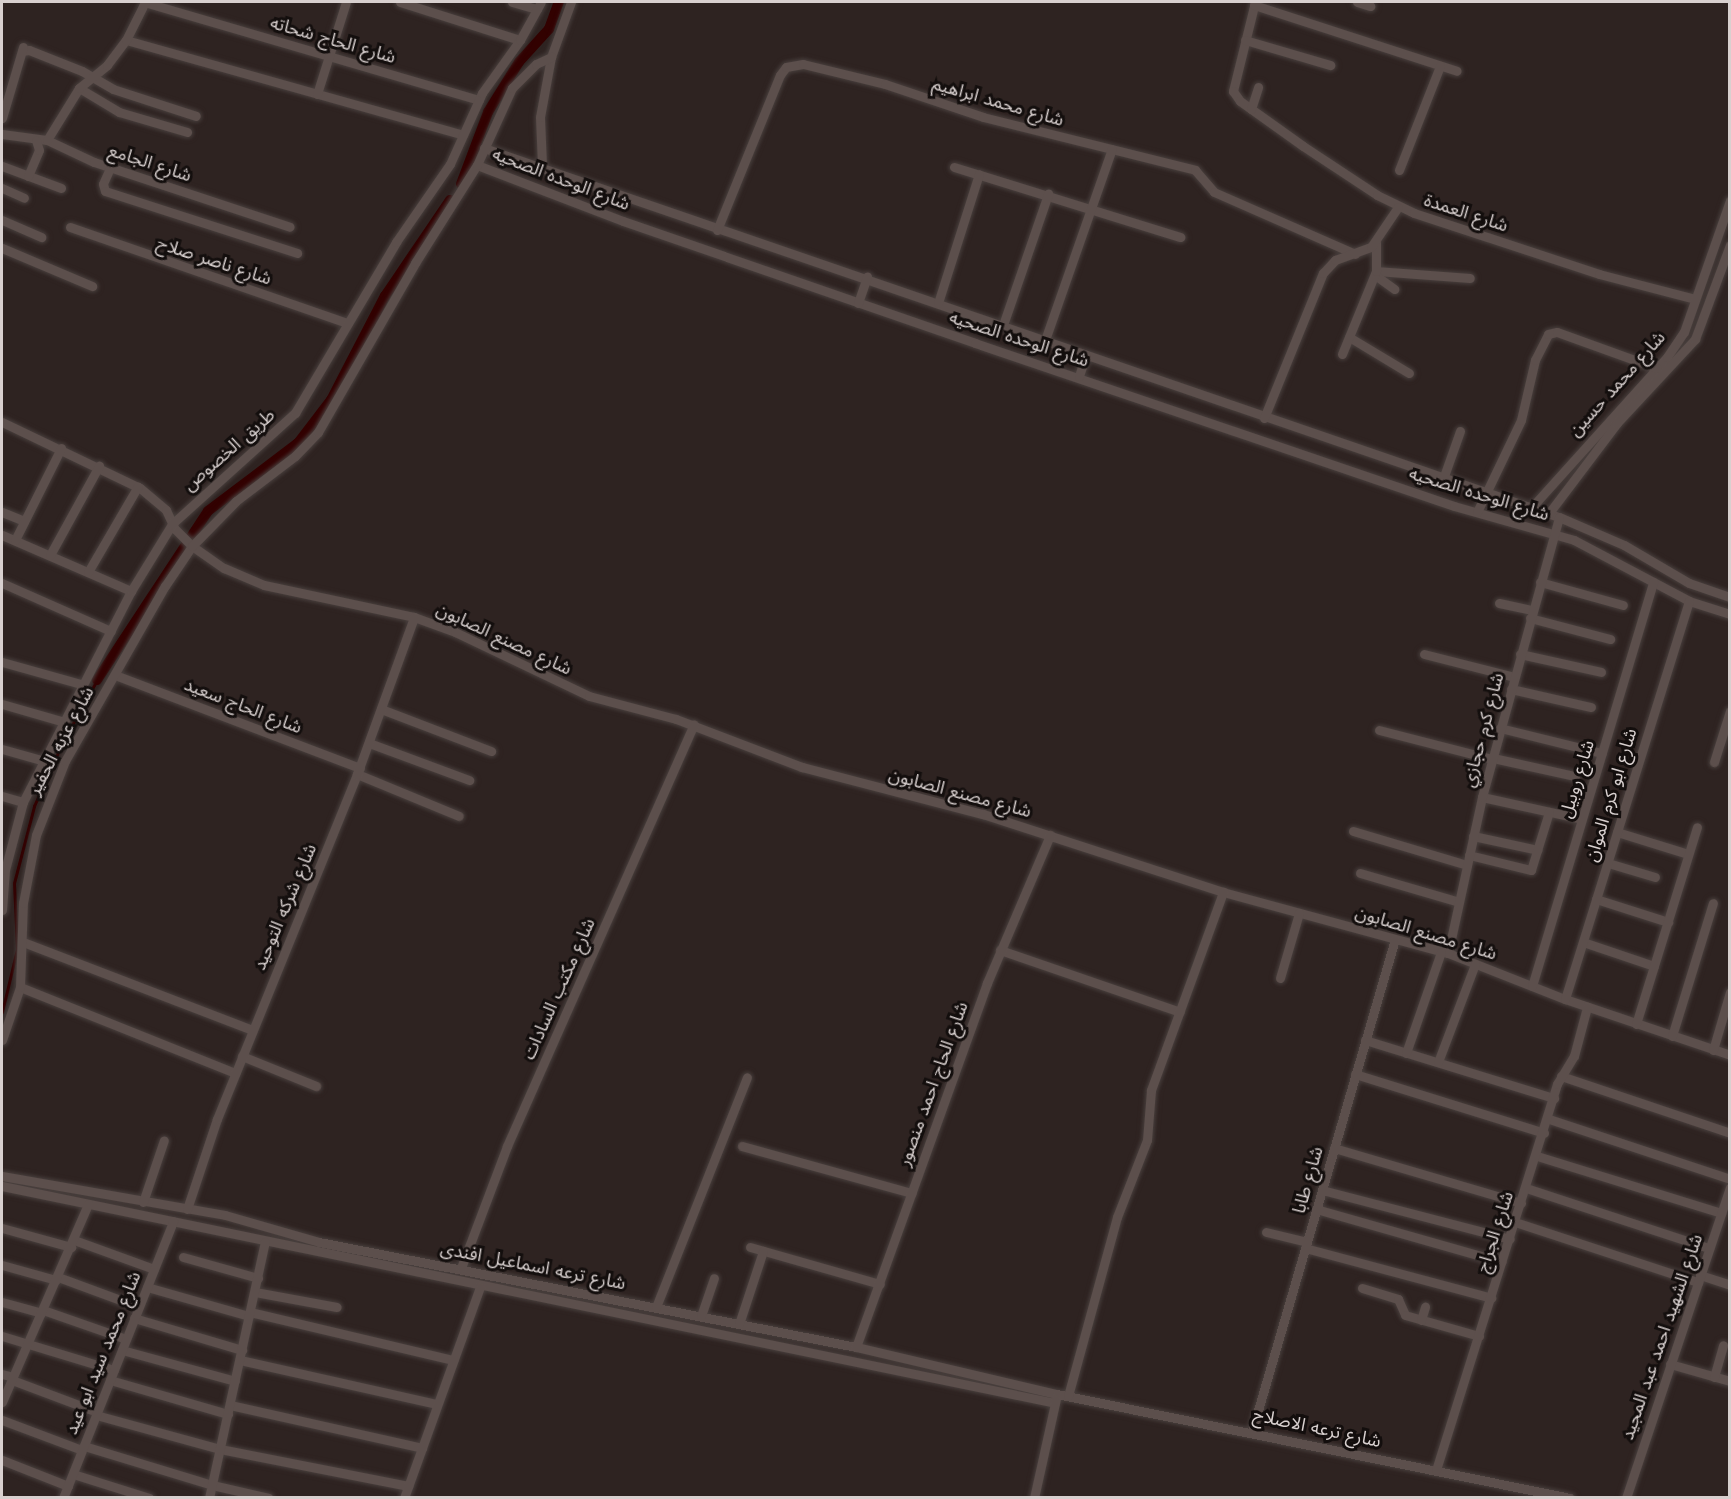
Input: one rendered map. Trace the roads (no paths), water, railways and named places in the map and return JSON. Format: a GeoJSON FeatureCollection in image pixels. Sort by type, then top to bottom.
{"type":"FeatureCollection","features":[{"type":"Feature","properties":{"kind":"street"},"geometry":{"type":"LineString","coordinates":[[47,140],[79,88],[107,65],[126,40],[144,2]]}},
{"type":"Feature","properties":{"kind":"street","name":"شارع الحاج شحاته"},"geometry":{"type":"LineString","coordinates":[[144,2],[479,100]]}},
{"type":"Feature","properties":{"kind":"street"},"geometry":{"type":"LineString","coordinates":[[317,94],[346,2]]}},
{"type":"Feature","properties":{"kind":"street"},"geometry":{"type":"LineString","coordinates":[[400,2],[520,40]]}},
{"type":"Feature","properties":{"kind":"street"},"geometry":{"type":"LineString","coordinates":[[512,2],[539,5]]}},
{"type":"Feature","properties":{"kind":"street"},"geometry":{"type":"LineString","coordinates":[[542,165],[540,117],[551,57],[571,2]]}},
{"type":"Feature","properties":{"kind":"street"},"geometry":{"type":"LineString","coordinates":[[1357,2],[1370,6]]}},
{"type":"Feature","properties":{"kind":"street"},"geometry":{"type":"LineString","coordinates":[[1330,65],[1245,40],[1254,3],[1457,71]]}},
{"type":"Feature","properties":{"kind":"street","name":"طريق الخصوص"},"geometry":{"type":"LineString","coordinates":[[2,910],[6,843],[41,760],[131,591],[173,526],[295,413],[428,192],[450,164],[479,100],[520,40],[539,5]]}},
{"type":"Feature","properties":{"kind":"street"},"geometry":{"type":"LineString","coordinates":[[126,40],[463,135]]}},
{"type":"Feature","properties":{"kind":"street","name":"شارع العمدة"},"geometry":{"type":"LineString","coordinates":[[1245,40],[1233,91],[1251,109],[1398,207],[1599,274],[1695,299]]}},
{"type":"Feature","properties":{"kind":"street"},"geometry":{"type":"LineString","coordinates":[[2,118],[22,49],[91,76],[113,89],[196,116]]}},
{"type":"Feature","properties":{"kind":"street","name":"شارع عزبه الحفير"},"geometry":{"type":"LineString","coordinates":[[2,1040],[20,987],[27,875],[45,804],[65,761],[190,544],[236,501],[295,456],[318,432],[414,263],[477,165],[512,88],[536,64],[551,57]]}},
{"type":"Feature","properties":{"kind":"street","name":"شارع محمد ابراهيم"},"geometry":{"type":"LineString","coordinates":[[717,230],[780,75],[792,64],[885,84],[983,117],[1195,170],[1214,192],[1355,254]]}},
{"type":"Feature","properties":{"kind":"street"},"geometry":{"type":"LineString","coordinates":[[1399,170],[1440,66]]}},
{"type":"Feature","properties":{"kind":"street"},"geometry":{"type":"LineString","coordinates":[[1251,109],[1258,87]]}},
{"type":"Feature","properties":{"kind":"street"},"geometry":{"type":"LineString","coordinates":[[79,88],[118,112],[187,132]]}},
{"type":"Feature","properties":{"kind":"street","name":"شارع الجامع"},"geometry":{"type":"LineString","coordinates":[[2,134],[47,140],[110,168],[290,227]]}},
{"type":"Feature","properties":{"kind":"street"},"geometry":{"type":"LineString","coordinates":[[28,176],[39,150],[36,140]]}},
{"type":"Feature","properties":{"kind":"street","name":"شارع الوحده الصحيه"},"geometry":{"type":"LineString","coordinates":[[484,148],[542,165],[717,230],[867,277],[1264,418],[1549,513],[1604,534],[1689,583],[1730,597]]}},
{"type":"Feature","properties":{"kind":"street"},"geometry":{"type":"LineString","coordinates":[[1045,340],[1112,149]]}},
{"type":"Feature","properties":{"kind":"street","name":"شارع الوحده الصحيه"},"geometry":{"type":"LineString","coordinates":[[477,165],[858,303],[1477,512],[1555,533],[1596,548],[1689,601],[1730,614]]}},
{"type":"Feature","properties":{"kind":"street"},"geometry":{"type":"LineString","coordinates":[[2,166],[61,188]]}},
{"type":"Feature","properties":{"kind":"street"},"geometry":{"type":"LineString","coordinates":[[954,167],[1092,207],[1180,237]]}},
{"type":"Feature","properties":{"kind":"street"},"geometry":{"type":"LineString","coordinates":[[110,168],[102,184],[105,191],[297,253]]}},
{"type":"Feature","properties":{"kind":"street"},"geometry":{"type":"LineString","coordinates":[[938,303],[979,174]]}},
{"type":"Feature","properties":{"kind":"street"},"geometry":{"type":"LineString","coordinates":[[2,188],[24,198]]}},
{"type":"Feature","properties":{"kind":"street"},"geometry":{"type":"LineString","coordinates":[[1003,326],[1048,194]]}},
{"type":"Feature","properties":{"kind":"street","name":"شارع محمد حسين"},"geometry":{"type":"LineString","coordinates":[[1531,508],[1657,368],[1684,333],[1730,201]]}},
{"type":"Feature","properties":{"kind":"street"},"geometry":{"type":"LineString","coordinates":[[1264,418],[1323,273],[1335,260],[1355,254],[1376,242],[1398,207]]}},
{"type":"Feature","properties":{"kind":"street"},"geometry":{"type":"LineString","coordinates":[[2,220],[41,237]]}},
{"type":"Feature","properties":{"kind":"street","name":"شارع ناصر صلاح"},"geometry":{"type":"LineString","coordinates":[[70,227],[348,323]]}},
{"type":"Feature","properties":{"kind":"street"},"geometry":{"type":"LineString","coordinates":[[1342,354],[1375,273],[1376,242]]}},
{"type":"Feature","properties":{"kind":"street","name":"شارع محمد حسين"},"geometry":{"type":"LineString","coordinates":[[1549,513],[1617,423],[1695,339],[1730,245]]}},
{"type":"Feature","properties":{"kind":"street"},"geometry":{"type":"LineString","coordinates":[[2,249],[93,286]]}},
{"type":"Feature","properties":{"kind":"street"},"geometry":{"type":"LineString","coordinates":[[1375,273],[1470,278]]}},
{"type":"Feature","properties":{"kind":"street"},"geometry":{"type":"LineString","coordinates":[[1375,273],[1394,290]]}},
{"type":"Feature","properties":{"kind":"street"},"geometry":{"type":"LineString","coordinates":[[1702,276],[1718,281]]}},
{"type":"Feature","properties":{"kind":"street"},"geometry":{"type":"LineString","coordinates":[[858,303],[867,277]]}},
{"type":"Feature","properties":{"kind":"street"},"geometry":{"type":"LineString","coordinates":[[1477,512],[1483,492],[1521,420],[1542,344],[1548,334],[1557,333],[1657,368]]}},
{"type":"Feature","properties":{"kind":"street"},"geometry":{"type":"LineString","coordinates":[[1349,337],[1409,373]]}},
{"type":"Feature","properties":{"kind":"street"},"geometry":{"type":"LineString","coordinates":[[1079,376],[1086,355]]}},
{"type":"Feature","properties":{"kind":"street","name":"شارع مصنع الصابون"},"geometry":{"type":"LineString","coordinates":[[2,422],[138,486],[161,503],[173,526],[190,544],[224,568],[264,585],[414,617],[455,632],[589,696],[694,725],[802,767],[930,798],[1223,892],[1444,953],[1587,1007],[1730,1055]]}},
{"type":"Feature","properties":{"kind":"street"},"geometry":{"type":"LineString","coordinates":[[1443,479],[1460,431]]}},
{"type":"Feature","properties":{"kind":"street"},"geometry":{"type":"LineString","coordinates":[[15,540],[61,448]]}},
{"type":"Feature","properties":{"kind":"street"},"geometry":{"type":"LineString","coordinates":[[50,555],[99,466]]}},
{"type":"Feature","properties":{"kind":"street"},"geometry":{"type":"LineString","coordinates":[[88,572],[138,486]]}},
{"type":"Feature","properties":{"kind":"street"},"geometry":{"type":"LineString","coordinates":[[2,512],[24,521]]}},
{"type":"Feature","properties":{"kind":"street","name":"شارع كرم حجازي"},"geometry":{"type":"LineString","coordinates":[[1406,1053],[1444,953],[1459,902],[1492,758],[1559,517]]}},
{"type":"Feature","properties":{"kind":"street"},"geometry":{"type":"LineString","coordinates":[[2,535],[131,591]]}},
{"type":"Feature","properties":{"kind":"street"},"geometry":{"type":"LineString","coordinates":[[1540,582],[1623,606]]}},
{"type":"Feature","properties":{"kind":"street","name":"شارع روبيل"},"geometry":{"type":"LineString","coordinates":[[1532,986],[1653,582]]}},
{"type":"Feature","properties":{"kind":"street"},"geometry":{"type":"LineString","coordinates":[[2,583],[111,631]]}},
{"type":"Feature","properties":{"kind":"street","name":"شارع ابو كرم الموان"},"geometry":{"type":"LineString","coordinates":[[1565,999],[1689,601]]}},
{"type":"Feature","properties":{"kind":"street"},"geometry":{"type":"LineString","coordinates":[[1499,603],[1610,639]]}},
{"type":"Feature","properties":{"kind":"street","name":"شارع شركه التوحيد"},"geometry":{"type":"LineString","coordinates":[[187,1209],[235,1073],[369,743],[414,617]]}},
{"type":"Feature","properties":{"kind":"street"},"geometry":{"type":"LineString","coordinates":[[1424,654],[1514,676]]}},
{"type":"Feature","properties":{"kind":"street"},"geometry":{"type":"LineString","coordinates":[[1520,654],[1601,672]]}},
{"type":"Feature","properties":{"kind":"street"},"geometry":{"type":"LineString","coordinates":[[2,662],[81,684]]}},
{"type":"Feature","properties":{"kind":"street","name":"شارع الحاج سعيد"},"geometry":{"type":"LineString","coordinates":[[115,675],[358,771],[459,816]]}},
{"type":"Feature","properties":{"kind":"street"},"geometry":{"type":"LineString","coordinates":[[1511,689],[1591,707]]}},
{"type":"Feature","properties":{"kind":"street"},"geometry":{"type":"LineString","coordinates":[[2,704],[61,721]]}},
{"type":"Feature","properties":{"kind":"street"},"geometry":{"type":"LineString","coordinates":[[381,709],[491,751]]}},
{"type":"Feature","properties":{"kind":"street"},"geometry":{"type":"LineString","coordinates":[[1714,762],[1730,711]]}},
{"type":"Feature","properties":{"kind":"street","name":"شارع مكتب السادات"},"geometry":{"type":"LineString","coordinates":[[461,1268],[507,1146],[694,725]]}},
{"type":"Feature","properties":{"kind":"street"},"geometry":{"type":"LineString","coordinates":[[1500,728],[1602,753]]}},
{"type":"Feature","properties":{"kind":"street"},"geometry":{"type":"LineString","coordinates":[[1379,730],[1575,777]]}},
{"type":"Feature","properties":{"kind":"street"},"geometry":{"type":"LineString","coordinates":[[369,743],[469,780]]}},
{"type":"Feature","properties":{"kind":"street"},"geometry":{"type":"LineString","coordinates":[[2,749],[41,760]]}},
{"type":"Feature","properties":{"kind":"street"},"geometry":{"type":"LineString","coordinates":[[2,796],[23,802]]}},
{"type":"Feature","properties":{"kind":"street"},"geometry":{"type":"LineString","coordinates":[[1482,797],[1582,819]]}},
{"type":"Feature","properties":{"kind":"street"},"geometry":{"type":"LineString","coordinates":[[1353,831],[1468,860],[1531,870],[1549,812]]}},
{"type":"Feature","properties":{"kind":"street"},"geometry":{"type":"LineString","coordinates":[[1636,1024],[1697,827]]}},
{"type":"Feature","properties":{"kind":"street"},"geometry":{"type":"LineString","coordinates":[[1617,832],[1688,854]]}},
{"type":"Feature","properties":{"kind":"street","name":"شارع الحاج احمد منصور"},"geometry":{"type":"LineString","coordinates":[[856,1347],[1000,950],[1050,835]]}},
{"type":"Feature","properties":{"kind":"street"},"geometry":{"type":"LineString","coordinates":[[1473,836],[1538,850]]}},
{"type":"Feature","properties":{"kind":"street"},"geometry":{"type":"LineString","coordinates":[[1608,863],[1655,878]]}},
{"type":"Feature","properties":{"kind":"street"},"geometry":{"type":"LineString","coordinates":[[1360,873],[1459,902]]}},
{"type":"Feature","properties":{"kind":"street"},"geometry":{"type":"LineString","coordinates":[[1068,1396],[1116,1217],[1147,1140],[1151,1090],[1223,892]]}},
{"type":"Feature","properties":{"kind":"street"},"geometry":{"type":"LineString","coordinates":[[1596,899],[1668,922]]}},
{"type":"Feature","properties":{"kind":"street"},"geometry":{"type":"LineString","coordinates":[[1672,1036],[1713,903]]}},
{"type":"Feature","properties":{"kind":"street"},"geometry":{"type":"LineString","coordinates":[[1280,978],[1299,913]]}},
{"type":"Feature","properties":{"kind":"street","name":"شارع طابا"},"geometry":{"type":"LineString","coordinates":[[1252,1431],[1395,939]]}},
{"type":"Feature","properties":{"kind":"street"},"geometry":{"type":"LineString","coordinates":[[23,942],[252,1030]]}},
{"type":"Feature","properties":{"kind":"street"},"geometry":{"type":"LineString","coordinates":[[1583,942],[1654,966]]}},
{"type":"Feature","properties":{"kind":"street"},"geometry":{"type":"LineString","coordinates":[[1000,950],[1180,1012]]}},
{"type":"Feature","properties":{"kind":"street"},"geometry":{"type":"LineString","coordinates":[[1438,1062],[1475,964]]}},
{"type":"Feature","properties":{"kind":"street"},"geometry":{"type":"LineString","coordinates":[[20,987],[235,1073]]}},
{"type":"Feature","properties":{"kind":"street"},"geometry":{"type":"LineString","coordinates":[[1713,1050],[1730,992]]}},
{"type":"Feature","properties":{"kind":"street","name":"شارع الجراج"},"geometry":{"type":"LineString","coordinates":[[1436,1470],[1561,1076],[1574,1056],[1587,1007]]}},
{"type":"Feature","properties":{"kind":"street"},"geometry":{"type":"LineString","coordinates":[[1365,1040],[1554,1098]]}},
{"type":"Feature","properties":{"kind":"street"},"geometry":{"type":"LineString","coordinates":[[242,1056],[316,1086]]}},
{"type":"Feature","properties":{"kind":"street"},"geometry":{"type":"LineString","coordinates":[[1355,1074],[1544,1133]]}},
{"type":"Feature","properties":{"kind":"street"},"geometry":{"type":"LineString","coordinates":[[1561,1076],[1730,1133]]}},
{"type":"Feature","properties":{"kind":"street"},"geometry":{"type":"LineString","coordinates":[[656,1307],[747,1077]]}},
{"type":"Feature","properties":{"kind":"street"},"geometry":{"type":"LineString","coordinates":[[1549,1119],[1730,1179]]}},
{"type":"Feature","properties":{"kind":"street"},"geometry":{"type":"LineString","coordinates":[[143,1202],[164,1140]]}},
{"type":"Feature","properties":{"kind":"street"},"geometry":{"type":"LineString","coordinates":[[742,1146],[912,1193]]}},
{"type":"Feature","properties":{"kind":"street"},"geometry":{"type":"LineString","coordinates":[[1334,1148],[1521,1203]]}},
{"type":"Feature","properties":{"kind":"street"},"geometry":{"type":"LineString","coordinates":[[1537,1156],[1721,1213]]}},
{"type":"Feature","properties":{"kind":"street","name":"شارع ترعه اسماعيل افندى"},"geometry":{"type":"LineString","coordinates":[[2,1176],[225,1215],[319,1242],[856,1347],[1056,1399]]}},
{"type":"Feature","properties":{"kind":"street","name":"شارع ترعه اسماعيل افندى"},"geometry":{"type":"LineString","coordinates":[[2,1186],[480,1287],[1056,1399]]}},
{"type":"Feature","properties":{"kind":"street"},"geometry":{"type":"LineString","coordinates":[[1526,1188],[1709,1248]]}},
{"type":"Feature","properties":{"kind":"street","name":"شارع الشهيد احمد عبد المجيد"},"geometry":{"type":"LineString","coordinates":[[1626,1497],[1730,1188]]}},
{"type":"Feature","properties":{"kind":"street"},"geometry":{"type":"LineString","coordinates":[[1322,1190],[1510,1239]]}},
{"type":"Feature","properties":{"kind":"street"},"geometry":{"type":"LineString","coordinates":[[2,1402],[88,1204]]}},
{"type":"Feature","properties":{"kind":"street"},"geometry":{"type":"LineString","coordinates":[[1316,1209],[1502,1262]]}},
{"type":"Feature","properties":{"kind":"street","name":"شارع محمد سيد ابو عيد"},"geometry":{"type":"LineString","coordinates":[[63,1497],[173,1221]]}},
{"type":"Feature","properties":{"kind":"street"},"geometry":{"type":"LineString","coordinates":[[1515,1222],[1699,1279],[1730,1285]]}},
{"type":"Feature","properties":{"kind":"street"},"geometry":{"type":"LineString","coordinates":[[2,1228],[72,1243],[154,1269]]}},
{"type":"Feature","properties":{"kind":"street"},"geometry":{"type":"LineString","coordinates":[[1266,1232],[1491,1298]]}},
{"type":"Feature","properties":{"kind":"street"},"geometry":{"type":"LineString","coordinates":[[209,1497],[265,1242]]}},
{"type":"Feature","properties":{"kind":"street"},"geometry":{"type":"LineString","coordinates":[[750,1247],[880,1284]]}},
{"type":"Feature","properties":{"kind":"street"},"geometry":{"type":"LineString","coordinates":[[739,1324],[763,1251]]}},
{"type":"Feature","properties":{"kind":"street"},"geometry":{"type":"LineString","coordinates":[[183,1257],[258,1278]]}},
{"type":"Feature","properties":{"kind":"street"},"geometry":{"type":"LineString","coordinates":[[2,1265],[57,1279],[139,1307]]}},
{"type":"Feature","properties":{"kind":"street"},"geometry":{"type":"LineString","coordinates":[[701,1316],[714,1278]]}},
{"type":"Feature","properties":{"kind":"street"},"geometry":{"type":"LineString","coordinates":[[536,1298],[539,1285]]}},
{"type":"Feature","properties":{"kind":"street"},"geometry":{"type":"LineString","coordinates":[[147,1287],[250,1314],[453,1360]]}},
{"type":"Feature","properties":{"kind":"street"},"geometry":{"type":"LineString","coordinates":[[404,1497],[480,1287]]}},
{"type":"Feature","properties":{"kind":"street"},"geometry":{"type":"LineString","coordinates":[[1362,1287],[1398,1299],[1404,1315],[1479,1336]]}},
{"type":"Feature","properties":{"kind":"street"},"geometry":{"type":"LineString","coordinates":[[255,1292],[337,1307]]}},
{"type":"Feature","properties":{"kind":"street"},"geometry":{"type":"LineString","coordinates":[[2,1302],[43,1311],[126,1339]]}},
{"type":"Feature","properties":{"kind":"street"},"geometry":{"type":"LineString","coordinates":[[1421,1320],[1425,1307]]}},
{"type":"Feature","properties":{"kind":"street"},"geometry":{"type":"LineString","coordinates":[[134,1318],[241,1355],[437,1404]]}},
{"type":"Feature","properties":{"kind":"street"},"geometry":{"type":"LineString","coordinates":[[2,1336],[114,1370]]}},
{"type":"Feature","properties":{"kind":"street"},"geometry":{"type":"LineString","coordinates":[[1714,1377],[1724,1345]]}},
{"type":"Feature","properties":{"kind":"street"},"geometry":{"type":"LineString","coordinates":[[122,1350],[235,1381]]}},
{"type":"Feature","properties":{"kind":"street"},"geometry":{"type":"LineString","coordinates":[[1670,1364],[1730,1381]]}},
{"type":"Feature","properties":{"kind":"street"},"geometry":{"type":"LineString","coordinates":[[2,1374],[97,1414],[220,1449],[408,1486]]}},
{"type":"Feature","properties":{"kind":"street"},"geometry":{"type":"LineString","coordinates":[[110,1380],[229,1410],[422,1448]]}},
{"type":"Feature","properties":{"kind":"street","name":"شارع ترعه الاصلاح"},"geometry":{"type":"LineString","coordinates":[[1056,1399],[1068,1396],[1252,1431],[1570,1497]]}},
{"type":"Feature","properties":{"kind":"street"},"geometry":{"type":"LineString","coordinates":[[1034,1497],[1056,1399]]}},
{"type":"Feature","properties":{"kind":"street"},"geometry":{"type":"LineString","coordinates":[[2,1420],[83,1448],[212,1485],[269,1497]]}},
{"type":"Feature","properties":{"kind":"street"},"geometry":{"type":"LineString","coordinates":[[2,1460],[68,1486]]}},
{"type":"Feature","properties":{"kind":"street"},"geometry":{"type":"LineString","coordinates":[[73,1474],[149,1497]]}},
{"type":"Feature","properties":{"kind":"waterway"},"geometry":{"type":"LineString","coordinates":[[461,184],[488,112],[519,62],[549,29],[559,2]]}},
{"type":"Feature","properties":{"kind":"waterway"},"geometry":{"type":"LineString","coordinates":[[97,680],[208,511],[298,443],[331,400],[385,296],[450,200]]}},
{"type":"Feature","properties":{"kind":"waterway"},"geometry":{"type":"LineString","coordinates":[[2,1012],[17,949],[14,883],[34,806],[63,741],[97,680]]}}]}
